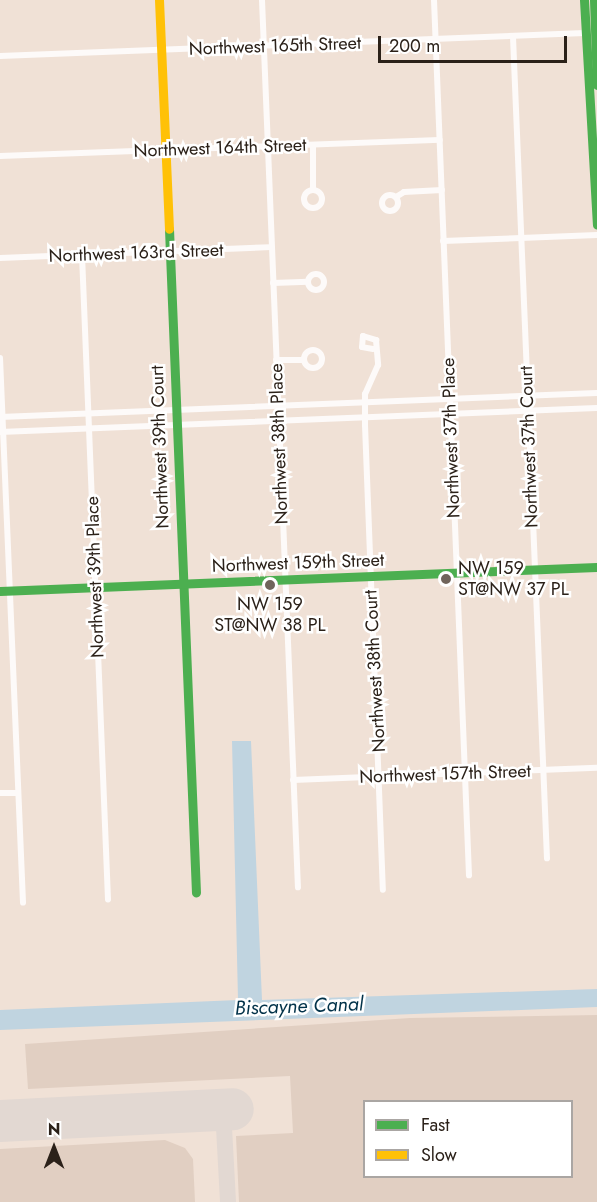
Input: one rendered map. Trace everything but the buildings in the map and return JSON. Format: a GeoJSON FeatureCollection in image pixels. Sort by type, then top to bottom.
{"type":"FeatureCollection","features":[{"type":"Feature","properties":{"kind":"street","name":"Northwest 39th Court"},"geometry":{"type":"LineString","coordinates":[[159,0],[196,892]]}},
{"type":"Feature","properties":{"kind":"street","name":"Northwest 38th Place"},"geometry":{"type":"LineString","coordinates":[[262,0],[298,887]]}},
{"type":"Feature","properties":{"kind":"street","name":"Northwest 37th Place"},"geometry":{"type":"LineString","coordinates":[[435,0],[469,875]]}},
{"type":"Feature","properties":{"kind":"street"},"geometry":{"type":"LineString","coordinates":[[584,0],[585,33],[597,85]]}},
{"type":"Feature","properties":{"kind":"street"},"geometry":{"type":"LineString","coordinates":[[594,0],[593,100],[597,225]]}},
{"type":"Feature","properties":{"kind":"street","name":"Northwest 165th Street"},"geometry":{"type":"LineString","coordinates":[[0,56],[585,33]]}},
{"type":"Feature","properties":{"kind":"street","name":"Northwest 37th Court"},"geometry":{"type":"LineString","coordinates":[[513,36],[547,858]]}},
{"type":"Feature","properties":{"kind":"street","name":"Northwest 164th Street"},"geometry":{"type":"LineString","coordinates":[[0,156],[440,140]]}},
{"type":"Feature","properties":{"kind":"street"},"geometry":{"type":"LineString","coordinates":[[313,145],[313,190]]}},
{"type":"Feature","properties":{"kind":"street"},"geometry":{"type":"LineString","coordinates":[[396,197],[404,192],[442,190]]}},
{"type":"Feature","properties":{"kind":"street"},"geometry":{"type":"LineString","coordinates":[[443,241],[597,235]]}},
{"type":"Feature","properties":{"kind":"street","name":"Northwest 163rd Street"},"geometry":{"type":"LineString","coordinates":[[0,258],[271,247]]}},
{"type":"Feature","properties":{"kind":"street","name":"Northwest 39th Place"},"geometry":{"type":"LineString","coordinates":[[82,255],[108,899]]}},
{"type":"Feature","properties":{"kind":"street"},"geometry":{"type":"LineString","coordinates":[[273,283],[308,282]]}},
{"type":"Feature","properties":{"kind":"street","name":"Northwest 38th Court"},"geometry":{"type":"LineString","coordinates":[[373,349],[378,372],[365,402],[365,417],[383,890]]}},
{"type":"Feature","properties":{"kind":"street"},"geometry":{"type":"LineString","coordinates":[[0,358],[4,591],[23,903]]}},
{"type":"Feature","properties":{"kind":"street"},"geometry":{"type":"LineString","coordinates":[[276,360],[304,360]]}},
{"type":"Feature","properties":{"kind":"street"},"geometry":{"type":"LineString","coordinates":[[1,417],[597,393]]}},
{"type":"Feature","properties":{"kind":"street"},"geometry":{"type":"LineString","coordinates":[[2,431],[597,408]]}},
{"type":"Feature","properties":{"kind":"street","name":"Northwest 159th Street"},"geometry":{"type":"LineString","coordinates":[[4,591],[597,567]]}},
{"type":"Feature","properties":{"kind":"street","name":"Northwest 157th Street"},"geometry":{"type":"LineString","coordinates":[[293,780],[597,768]]}},
{"type":"Feature","properties":{"kind":"street"},"geometry":{"type":"LineString","coordinates":[[0,793],[18,793]]}},
{"type":"Feature","properties":{"kind":"shaded area"},"geometry":{"type":"Polygon","coordinates":[[[597,1015],[597,1202],[239,1202],[236,1136],[293,1133],[290,1076],[28,1089],[25,1044],[410,1018],[597,1015]]]}},
{"type":"Feature","properties":{"kind":"shaded area"},"geometry":{"type":"Polygon","coordinates":[[[165,1140],[185,1148],[193,1159],[195,1202],[0,1202],[0,1149],[165,1140]]]}},
{"type":"Feature","properties":{"kind":"water","name":"Biscayne Canal"},"geometry":{"type":"Polygon","coordinates":[[[232,741],[251,741],[262,1000],[597,989],[597,1007],[0,1030],[0,1010],[238,1000],[232,741]]]}},
{"type":"Feature","properties":{"kind":"taxiway"},"geometry":{"type":"LineString","coordinates":[[223,1109],[228,1202]]}},
{"type":"Feature","properties":{"kind":"runway"},"geometry":{"type":"LineString","coordinates":[[0,1121],[233,1109]]}},
{"type":"Feature","properties":{"kind":"traffic: fast"},"geometry":{"type":"LineString","coordinates":[[584,0],[597,225]]}},
{"type":"Feature","properties":{"kind":"traffic: fast"},"geometry":{"type":"LineString","coordinates":[[594,0],[597,85]]}},
{"type":"Feature","properties":{"kind":"traffic: fast"},"geometry":{"type":"LineString","coordinates":[[169,229],[196,892]]}},
{"type":"Feature","properties":{"kind":"traffic: fast"},"geometry":{"type":"LineString","coordinates":[[0,591],[597,567]]}},
{"type":"Feature","properties":{"kind":"traffic: slow"},"geometry":{"type":"LineString","coordinates":[[159,0],[169,229]]}},
{"type":"Feature","properties":{"kind":"place","name":"NW 159 ST@NW 37 PL"},"geometry":{"type":"Point","coordinates":[446,579]}},
{"type":"Feature","properties":{"kind":"place","name":"NW 159 ST@NW 38 PL"},"geometry":{"type":"Point","coordinates":[270,585]}}]}
